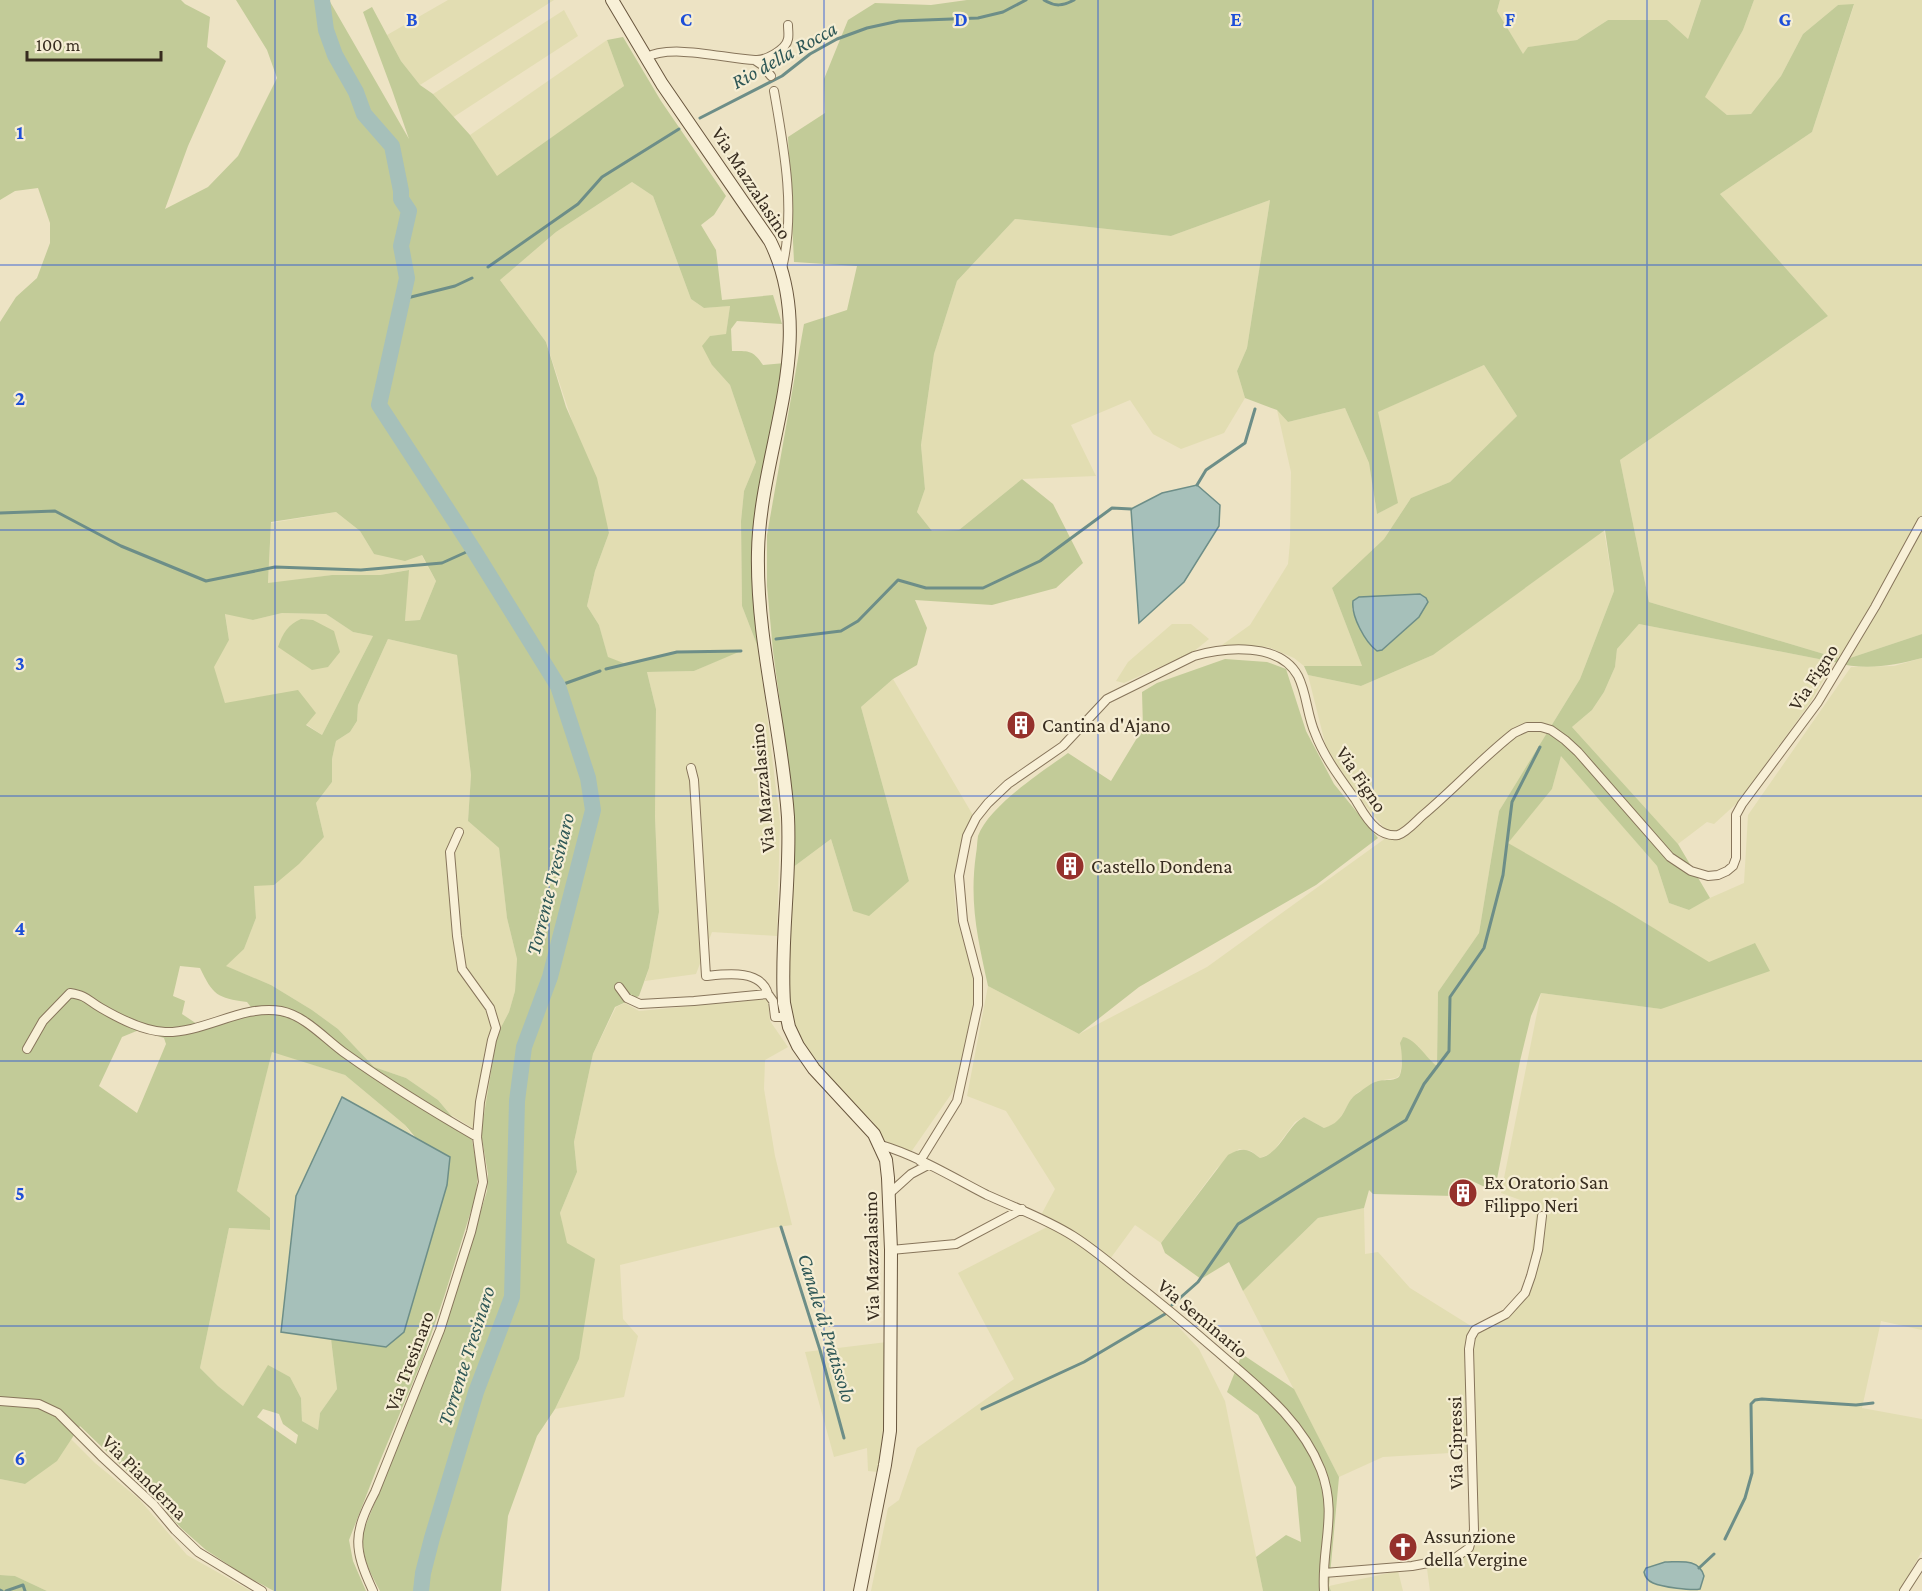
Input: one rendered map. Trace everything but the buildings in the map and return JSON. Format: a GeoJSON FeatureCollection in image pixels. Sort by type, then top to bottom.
{"type":"FeatureCollection","features":[{"type":"Feature","properties":{"kind":"main road","name":"Via Mazzalasino"},"geometry":{"type":"LineString","coordinates":[[612,0],[645,58],[761,226],[783,268],[791,320],[789,362],[760,519],[758,570],[762,621],[788,818],[783,990],[793,1037],[805,1058],[868,1126],[881,1145],[886,1160],[890,1193],[889,1437],[860,1591]]}},
{"type":"Feature","properties":{"kind":"street"},"geometry":{"type":"LineString","coordinates":[[756,61],[770,56],[787,43],[788,26]]}},
{"type":"Feature","properties":{"kind":"street"},"geometry":{"type":"LineString","coordinates":[[645,58],[661,52],[739,57],[756,61],[771,76]]}},
{"type":"Feature","properties":{"kind":"street"},"geometry":{"type":"LineString","coordinates":[[774,91],[783,146],[788,214],[788,245],[783,268]]}},
{"type":"Feature","properties":{"kind":"street","name":"Via Figno"},"geometry":{"type":"LineString","coordinates":[[924,1163],[957,1101],[978,1005],[978,978],[959,896],[959,876],[968,836],[976,818],[988,803],[1008,784],[1063,746],[1107,699],[1184,661],[1209,652],[1250,650],[1273,655],[1287,662],[1299,678],[1310,722],[1326,758],[1370,822],[1383,833],[1397,835],[1404,832],[1514,733],[1527,727],[1551,730],[1578,752],[1671,857],[1691,872],[1708,876],[1718,875],[1727,871],[1736,858],[1736,815],[1742,804],[1818,702],[1875,607],[1922,521]]}},
{"type":"Feature","properties":{"kind":"street"},"geometry":{"type":"LineString","coordinates":[[691,768],[694,780],[706,976],[740,974],[757,979],[765,985],[773,1001],[775,1017],[787,1017]]}},
{"type":"Feature","properties":{"kind":"street","name":"Via Tresinaro"},"geometry":{"type":"LineString","coordinates":[[373,1591],[360,1564],[358,1542],[363,1518],[440,1330],[483,1182],[477,1137],[480,1102],[496,1028],[490,1008],[462,969],[450,852],[459,832]]}},
{"type":"Feature","properties":{"kind":"street"},"geometry":{"type":"LineString","coordinates":[[619,987],[627,998],[640,1004],[704,1001],[768,994]]}},
{"type":"Feature","properties":{"kind":"street"},"geometry":{"type":"LineString","coordinates":[[27,1049],[43,1022],[69,993],[84,995],[98,1006],[141,1027],[165,1032],[200,1026],[254,1011],[282,1011],[306,1023],[345,1053],[477,1137]]}},
{"type":"Feature","properties":{"kind":"street","name":"Via Seminario"},"geometry":{"type":"LineString","coordinates":[[881,1145],[1022,1209],[1075,1237],[1174,1314],[1270,1397],[1295,1425],[1320,1468],[1329,1492],[1324,1591]]}},
{"type":"Feature","properties":{"kind":"street"},"geometry":{"type":"LineString","coordinates":[[890,1193],[924,1163]]}},
{"type":"Feature","properties":{"kind":"street"},"geometry":{"type":"LineString","coordinates":[[891,1250],[956,1244],[1022,1209]]}},
{"type":"Feature","properties":{"kind":"street","name":"Via Cipressi"},"geometry":{"type":"LineString","coordinates":[[1324,1573],[1412,1566],[1455,1558],[1469,1548],[1474,1530],[1469,1348],[1471,1337],[1479,1327],[1506,1314],[1525,1293],[1538,1250],[1542,1216]]}},
{"type":"Feature","properties":{"kind":"street","name":"Via Pianderna"},"geometry":{"type":"LineString","coordinates":[[0,1401],[39,1404],[58,1413],[154,1504],[175,1530],[198,1552],[262,1591]]}},
{"type":"Feature","properties":{"kind":"street"},"geometry":{"type":"LineString","coordinates":[[1904,1591],[1922,1563]]}},
{"type":"Feature","properties":{"kind":"shaded area"},"geometry":{"type":"Polygon","coordinates":[[[448,0],[554,0],[420,85],[401,61],[387,35],[448,0]]]}},
{"type":"Feature","properties":{"kind":"shaded area"},"geometry":{"type":"Polygon","coordinates":[[[1500,0],[1701,0],[1688,39],[1608,20],[1577,40],[1529,47],[1523,55],[1497,11],[1500,0]]]}},
{"type":"Feature","properties":{"kind":"shaded area"},"geometry":{"type":"Polygon","coordinates":[[[1754,0],[1922,0],[1922,634],[1844,660],[1649,602],[1620,460],[1828,316],[1720,194],[1812,132],[1854,5],[1838,5],[1803,34],[1781,76],[1751,114],[1727,115],[1704,98],[1743,30],[1754,0]]]}},
{"type":"Feature","properties":{"kind":"shaded area"},"geometry":{"type":"Polygon","coordinates":[[[564,10],[578,36],[452,118],[433,94],[564,10]]]}},
{"type":"Feature","properties":{"kind":"shaded area"},"geometry":{"type":"Polygon","coordinates":[[[607,40],[624,86],[497,177],[470,135],[607,40]]]}},
{"type":"Feature","properties":{"kind":"shaded area"},"geometry":{"type":"Polygon","coordinates":[[[632,182],[653,196],[691,299],[704,308],[730,306],[726,335],[710,336],[712,365],[730,385],[756,462],[744,491],[741,521],[742,606],[759,650],[780,822],[777,936],[712,932],[696,974],[645,981],[659,912],[655,817],[656,709],[647,672],[694,671],[739,651],[677,652],[626,664],[608,658],[599,625],[587,606],[595,571],[609,533],[546,342],[500,280],[556,232],[632,182]]]}},
{"type":"Feature","properties":{"kind":"shaded area"},"geometry":{"type":"Polygon","coordinates":[[[1270,200],[1247,348],[1237,371],[1245,398],[1224,433],[1181,449],[1153,434],[1130,400],[1071,425],[1096,476],[1022,479],[959,530],[932,531],[917,512],[925,489],[921,445],[934,354],[957,281],[1015,219],[1171,236],[1270,200]]]}},
{"type":"Feature","properties":{"kind":"shaded area"},"geometry":{"type":"Polygon","coordinates":[[[1484,365],[1517,416],[1450,482],[1411,498],[1384,539],[1332,588],[1362,666],[1304,666],[1294,658],[1268,647],[1222,645],[1250,625],[1288,564],[1291,472],[1277,410],[1288,422],[1345,408],[1369,463],[1377,514],[1397,503],[1377,412],[1484,365]]]}},
{"type":"Feature","properties":{"kind":"shaded area"},"geometry":{"type":"Polygon","coordinates":[[[336,512],[360,531],[374,554],[421,554],[436,581],[420,620],[405,621],[408,570],[380,575],[332,575],[268,584],[271,523],[336,512]]]}},
{"type":"Feature","properties":{"kind":"shaded area"},"geometry":{"type":"Polygon","coordinates":[[[1604,530],[1614,591],[1580,679],[1499,811],[1479,933],[1438,992],[1437,1067],[1418,1046],[1403,1054],[1400,1075],[1396,1078],[1377,1081],[1357,1093],[1339,1120],[1331,1126],[1324,1128],[1304,1117],[1295,1122],[1272,1153],[1260,1158],[1251,1151],[1239,1149],[1217,1168],[1161,1243],[1135,1225],[1110,1259],[1041,1215],[1055,1189],[1006,1111],[967,1096],[988,986],[1079,1034],[1207,967],[1390,835],[1330,763],[1308,675],[1361,686],[1433,655],[1604,530]]]}},
{"type":"Feature","properties":{"kind":"shaded area"},"geometry":{"type":"Polygon","coordinates":[[[225,613],[253,620],[282,613],[326,614],[353,632],[373,636],[322,735],[306,724],[225,703],[213,667],[229,640],[225,613]]]}},
{"type":"Feature","properties":{"kind":"shaded area"},"geometry":{"type":"Polygon","coordinates":[[[1172,624],[1191,624],[1209,639],[1193,652],[1124,683],[1116,681],[1128,662],[1172,624]]]}},
{"type":"Feature","properties":{"kind":"shaded area"},"geometry":{"type":"Polygon","coordinates":[[[1639,624],[1834,662],[1810,703],[1738,802],[1714,824],[1707,822],[1678,844],[1572,727],[1592,710],[1604,692],[1615,667],[1617,649],[1639,624]]]}},
{"type":"Feature","properties":{"kind":"shaded area"},"geometry":{"type":"Polygon","coordinates":[[[388,639],[457,655],[471,775],[468,821],[499,848],[507,918],[517,959],[515,991],[509,1012],[497,1035],[481,1133],[451,1115],[438,1100],[406,1078],[374,1067],[338,1029],[312,1010],[271,985],[225,966],[244,949],[256,918],[254,886],[324,837],[316,803],[332,782],[332,759],[336,741],[350,732],[357,721],[358,705],[388,639]]]}},
{"type":"Feature","properties":{"kind":"shaded area"},"geometry":{"type":"Polygon","coordinates":[[[1922,658],[1922,1330],[1881,1321],[1862,1408],[1922,1419],[1922,1551],[1900,1591],[1430,1591],[1426,1561],[1462,1553],[1471,1535],[1467,1452],[1383,1457],[1339,1477],[1243,1291],[1318,1218],[1364,1208],[1365,1254],[1378,1252],[1410,1288],[1471,1326],[1495,1317],[1514,1302],[1528,1282],[1537,1206],[1501,1193],[1541,993],[1661,1009],[1755,943],[1709,963],[1616,905],[1507,843],[1552,789],[1561,755],[1657,866],[1669,903],[1689,910],[1703,901],[1744,883],[1748,815],[1851,667],[1894,666],[1922,658]]]}},
{"type":"Feature","properties":{"kind":"shaded area"},"geometry":{"type":"Polygon","coordinates":[[[893,679],[974,817],[964,838],[956,868],[954,891],[957,920],[974,976],[972,1016],[954,1090],[911,1152],[887,1143],[872,1121],[826,1076],[805,1048],[796,1029],[789,998],[792,868],[831,839],[853,911],[909,881],[861,707],[893,679]]]}},
{"type":"Feature","properties":{"kind":"shaded area"},"geometry":{"type":"Polygon","coordinates":[[[768,999],[770,1021],[788,1047],[765,1060],[764,1089],[775,1156],[792,1225],[771,1228],[620,1265],[623,1319],[638,1336],[624,1397],[555,1409],[579,1359],[566,1243],[560,1213],[577,1172],[574,1142],[593,1054],[616,1007],[625,1003],[639,1011],[768,999]]]}},
{"type":"Feature","properties":{"kind":"shaded area"},"geometry":{"type":"Polygon","coordinates":[[[272,1051],[345,1075],[405,1125],[412,1136],[342,1097],[281,1331],[331,1339],[337,1389],[320,1413],[318,1430],[302,1421],[301,1398],[290,1377],[268,1366],[243,1406],[200,1368],[229,1228],[270,1230],[237,1191],[272,1051]]]}},
{"type":"Feature","properties":{"kind":"shaded area"},"geometry":{"type":"Polygon","coordinates":[[[1049,1226],[1099,1259],[1162,1309],[1199,1349],[1225,1401],[1263,1591],[871,1591],[888,1508],[899,1500],[917,1448],[1014,1379],[958,1273],[1049,1226]]]}},
{"type":"Feature","properties":{"kind":"shaded area"},"geometry":{"type":"Polygon","coordinates":[[[887,1342],[883,1430],[878,1472],[868,1471],[867,1448],[834,1457],[805,1352],[887,1342]]]}},
{"type":"Feature","properties":{"kind":"shaded area"},"geometry":{"type":"Polygon","coordinates":[[[71,1439],[95,1463],[139,1499],[187,1555],[251,1591],[47,1591],[15,1576],[0,1575],[0,1479],[25,1484],[71,1439]]]}},
{"type":"Feature","properties":{"kind":"shaded area"},"geometry":{"type":"Polygon","coordinates":[[[1398,1571],[1403,1591],[1331,1591],[1329,1586],[1398,1571]]]}},
{"type":"Feature","properties":{"kind":"green space"},"geometry":{"type":"Polygon","coordinates":[[[0,0],[181,0],[210,17],[207,47],[226,61],[188,146],[165,209],[208,187],[238,156],[277,78],[267,50],[236,0],[329,0],[409,139],[363,12],[372,7],[401,61],[420,85],[433,94],[470,135],[497,176],[624,86],[607,40],[623,37],[661,101],[726,196],[714,215],[701,225],[716,250],[722,300],[773,295],[782,324],[737,321],[731,329],[732,351],[750,352],[763,365],[785,363],[760,492],[759,650],[742,606],[741,521],[744,491],[756,462],[730,385],[712,365],[702,346],[710,336],[726,334],[730,306],[704,308],[691,299],[653,196],[632,182],[556,232],[500,280],[546,342],[566,407],[597,478],[609,533],[595,571],[587,606],[599,625],[608,657],[626,664],[677,652],[741,651],[694,671],[647,672],[656,709],[655,817],[659,912],[649,968],[639,996],[615,1007],[593,1054],[574,1142],[577,1172],[560,1213],[567,1243],[595,1259],[579,1359],[555,1409],[537,1436],[508,1516],[501,1591],[380,1591],[369,1569],[364,1549],[363,1532],[443,1334],[487,1191],[488,1174],[481,1133],[497,1035],[509,1012],[515,991],[517,959],[507,918],[499,848],[468,821],[471,775],[457,655],[388,639],[358,705],[357,721],[350,732],[336,741],[332,759],[332,782],[316,803],[324,837],[299,864],[274,885],[254,886],[256,918],[244,949],[226,966],[271,985],[312,1010],[338,1029],[374,1067],[406,1078],[438,1100],[472,1140],[478,1173],[476,1195],[423,1358],[349,1540],[353,1561],[366,1591],[274,1591],[244,1575],[206,1550],[181,1528],[155,1498],[80,1426],[57,1461],[25,1484],[0,1479],[0,322],[16,297],[37,278],[50,243],[50,223],[38,188],[15,191],[0,200],[0,0]],[[336,512],[271,522],[268,583],[332,575],[380,575],[409,570],[405,621],[420,620],[436,581],[422,555],[405,561],[374,554],[360,531],[336,512]],[[282,613],[253,620],[225,614],[229,640],[214,667],[225,703],[298,690],[316,713],[306,725],[322,735],[373,636],[353,632],[326,614],[282,613]],[[180,966],[173,996],[185,1001],[182,1014],[200,1026],[254,1011],[247,1002],[217,994],[200,968],[180,966]],[[139,1030],[122,1037],[99,1086],[137,1113],[166,1044],[164,1038],[139,1030]],[[272,1052],[237,1191],[270,1218],[270,1230],[229,1228],[200,1368],[243,1406],[268,1365],[290,1377],[301,1398],[302,1421],[318,1430],[320,1413],[337,1389],[331,1339],[386,1347],[404,1332],[447,1185],[449,1157],[416,1138],[405,1125],[345,1075],[272,1052]],[[263,1409],[257,1417],[296,1444],[298,1435],[283,1424],[279,1414],[263,1409]]]}},
{"type":"Feature","properties":{"kind":"green space"},"geometry":{"type":"Polygon","coordinates":[[[967,0],[1500,0],[1497,11],[1523,54],[1528,47],[1577,40],[1608,20],[1667,20],[1688,39],[1701,0],[1754,0],[1743,30],[1705,97],[1727,115],[1751,114],[1781,76],[1803,34],[1838,5],[1854,4],[1812,132],[1720,194],[1828,316],[1620,460],[1649,602],[1844,660],[1922,634],[1922,658],[1867,667],[1845,665],[1639,624],[1617,649],[1615,667],[1604,692],[1592,710],[1572,727],[1678,844],[1710,898],[1689,910],[1669,903],[1657,866],[1561,756],[1552,789],[1508,843],[1709,962],[1755,943],[1770,971],[1661,1009],[1541,993],[1531,1016],[1496,1184],[1491,1190],[1470,1180],[1455,1181],[1454,1196],[1373,1194],[1369,1190],[1364,1208],[1318,1218],[1243,1291],[1229,1262],[1201,1279],[1165,1253],[1161,1243],[1228,1155],[1245,1150],[1260,1158],[1267,1155],[1304,1117],[1324,1128],[1332,1125],[1341,1116],[1353,1097],[1365,1088],[1381,1080],[1398,1077],[1401,1072],[1400,1043],[1403,1037],[1412,1041],[1437,1066],[1438,992],[1479,933],[1499,811],[1580,679],[1614,591],[1605,530],[1433,655],[1361,686],[1308,675],[1304,666],[1362,666],[1332,588],[1384,539],[1411,498],[1450,482],[1517,416],[1484,365],[1378,412],[1398,503],[1377,514],[1369,463],[1345,408],[1288,422],[1277,410],[1245,398],[1237,371],[1247,348],[1270,200],[1171,236],[1015,219],[957,281],[934,354],[921,445],[925,489],[917,512],[932,531],[959,530],[1022,479],[1053,504],[1083,563],[1056,588],[992,605],[915,600],[927,628],[917,665],[893,679],[861,707],[909,881],[869,916],[853,911],[831,839],[792,868],[792,791],[773,651],[767,586],[767,535],[804,324],[847,310],[857,266],[794,262],[788,137],[825,113],[824,79],[848,20],[875,3],[931,5],[967,0]],[[1420,594],[1359,597],[1352,609],[1371,646],[1383,650],[1419,617],[1420,594]]]}},
{"type":"Feature","properties":{"kind":"green space"},"geometry":{"type":"Polygon","coordinates":[[[301,619],[313,620],[334,631],[340,652],[328,667],[312,670],[278,647],[287,630],[301,619]]]}},
{"type":"Feature","properties":{"kind":"green space"},"geometry":{"type":"Polygon","coordinates":[[[1225,659],[1267,662],[1286,669],[1306,731],[1334,784],[1378,838],[1316,885],[1139,987],[1079,1034],[988,986],[974,905],[974,872],[978,836],[984,825],[1005,801],[1068,753],[1111,781],[1143,728],[1142,692],[1157,683],[1225,659]]]}},
{"type":"Feature","properties":{"kind":"green space"},"geometry":{"type":"Polygon","coordinates":[[[1242,1354],[1294,1389],[1339,1477],[1329,1586],[1331,1591],[1263,1591],[1256,1557],[1286,1535],[1301,1542],[1296,1487],[1258,1415],[1227,1392],[1242,1354]]]}},
{"type":"Feature","properties":{"kind":"green space"},"geometry":{"type":"Polygon","coordinates":[[[0,1575],[15,1576],[47,1591],[0,1591],[0,1575]]]}},
{"type":"Feature","properties":{"kind":"water"},"geometry":{"type":"Polygon","coordinates":[[[1197,485],[1220,505],[1219,526],[1184,582],[1139,623],[1131,509],[1162,493],[1197,485]]]}},
{"type":"Feature","properties":{"kind":"water"},"geometry":{"type":"Polygon","coordinates":[[[1420,594],[1428,602],[1419,617],[1382,650],[1377,651],[1368,642],[1360,628],[1354,614],[1353,601],[1359,597],[1420,594]]]}},
{"type":"Feature","properties":{"kind":"water"},"geometry":{"type":"Polygon","coordinates":[[[342,1097],[450,1157],[447,1185],[404,1332],[386,1347],[281,1332],[296,1196],[342,1097]]]}},
{"type":"Feature","properties":{"kind":"water"},"geometry":{"type":"Polygon","coordinates":[[[1665,1562],[1688,1562],[1698,1566],[1704,1576],[1700,1589],[1670,1587],[1648,1580],[1644,1572],[1646,1568],[1665,1562]]]}},
{"type":"Feature","properties":{"kind":"waterway","name":"Torrente Tresinaro"},"geometry":{"type":"LineString","coordinates":[[322,0],[326,30],[335,55],[356,92],[364,114],[392,146],[401,199],[409,211],[401,246],[407,278],[379,405],[473,549],[558,686],[588,778],[593,810],[550,977],[524,1047],[517,1101],[512,1297],[476,1392],[432,1538],[421,1591]]}},
{"type":"Feature","properties":{"kind":"waterway","name":"Rio della Rocca"},"geometry":{"type":"LineString","coordinates":[[700,118],[782,76],[810,54],[837,39],[867,28],[899,21],[978,18],[1003,12],[1026,0]]}},
{"type":"Feature","properties":{"kind":"waterway","name":"Rio della Rocca"},"geometry":{"type":"LineString","coordinates":[[1044,0],[1059,5],[1074,0]]}},
{"type":"Feature","properties":{"kind":"waterway","name":"Rio della Rocca"},"geometry":{"type":"LineString","coordinates":[[488,267],[578,204],[602,177],[679,129]]}},
{"type":"Feature","properties":{"kind":"waterway","name":"Rio della Rocca"},"geometry":{"type":"LineString","coordinates":[[403,299],[455,286],[472,278]]}},
{"type":"Feature","properties":{"kind":"waterway"},"geometry":{"type":"LineString","coordinates":[[1197,485],[1206,470],[1245,443],[1255,409]]}},
{"type":"Feature","properties":{"kind":"waterway"},"geometry":{"type":"LineString","coordinates":[[776,639],[841,631],[858,621],[898,580],[926,588],[983,588],[1040,561],[1112,508],[1131,509]]}},
{"type":"Feature","properties":{"kind":"waterway"},"geometry":{"type":"LineString","coordinates":[[0,513],[55,511],[121,546],[206,581],[275,567],[361,570],[442,563],[473,549]]}},
{"type":"Feature","properties":{"kind":"waterway"},"geometry":{"type":"LineString","coordinates":[[606,669],[677,652],[741,651]]}},
{"type":"Feature","properties":{"kind":"waterway"},"geometry":{"type":"LineString","coordinates":[[558,686],[600,671]]}},
{"type":"Feature","properties":{"kind":"waterway"},"geometry":{"type":"LineString","coordinates":[[1172,1305],[1198,1282],[1238,1224],[1406,1120],[1424,1084],[1449,1051],[1450,997],[1484,948],[1503,875],[1512,802],[1540,747]]}},
{"type":"Feature","properties":{"kind":"waterway","name":"Canale di Pratissolo"},"geometry":{"type":"LineString","coordinates":[[781,1227],[820,1350],[844,1438]]}},
{"type":"Feature","properties":{"kind":"waterway"},"geometry":{"type":"LineString","coordinates":[[982,1409],[1084,1362],[1165,1314]]}},
{"type":"Feature","properties":{"kind":"waterway"},"geometry":{"type":"LineString","coordinates":[[1725,1539],[1745,1498],[1752,1473],[1751,1404],[1755,1400],[1856,1405],[1873,1403]]}},
{"type":"Feature","properties":{"kind":"waterway"},"geometry":{"type":"LineString","coordinates":[[1699,1568],[1714,1554]]}},
{"type":"Feature","properties":{"kind":"waterway"},"geometry":{"type":"LineString","coordinates":[[6,1591],[23,1585],[25,1591]]}},
{"type":"Feature","properties":{"kind":"place","name":"Cantina d'Ajano"},"geometry":{"type":"Point","coordinates":[1021,725]}},
{"type":"Feature","properties":{"kind":"place","name":"Castello Dondena"},"geometry":{"type":"Point","coordinates":[1070,866]}},
{"type":"Feature","properties":{"kind":"place","name":"Ex Oratorio San Filippo Neri"},"geometry":{"type":"Point","coordinates":[1463,1193]}},
{"type":"Feature","properties":{"kind":"place","name":"Assunzione della Vergine"},"geometry":{"type":"Point","coordinates":[1403,1547]}}]}
